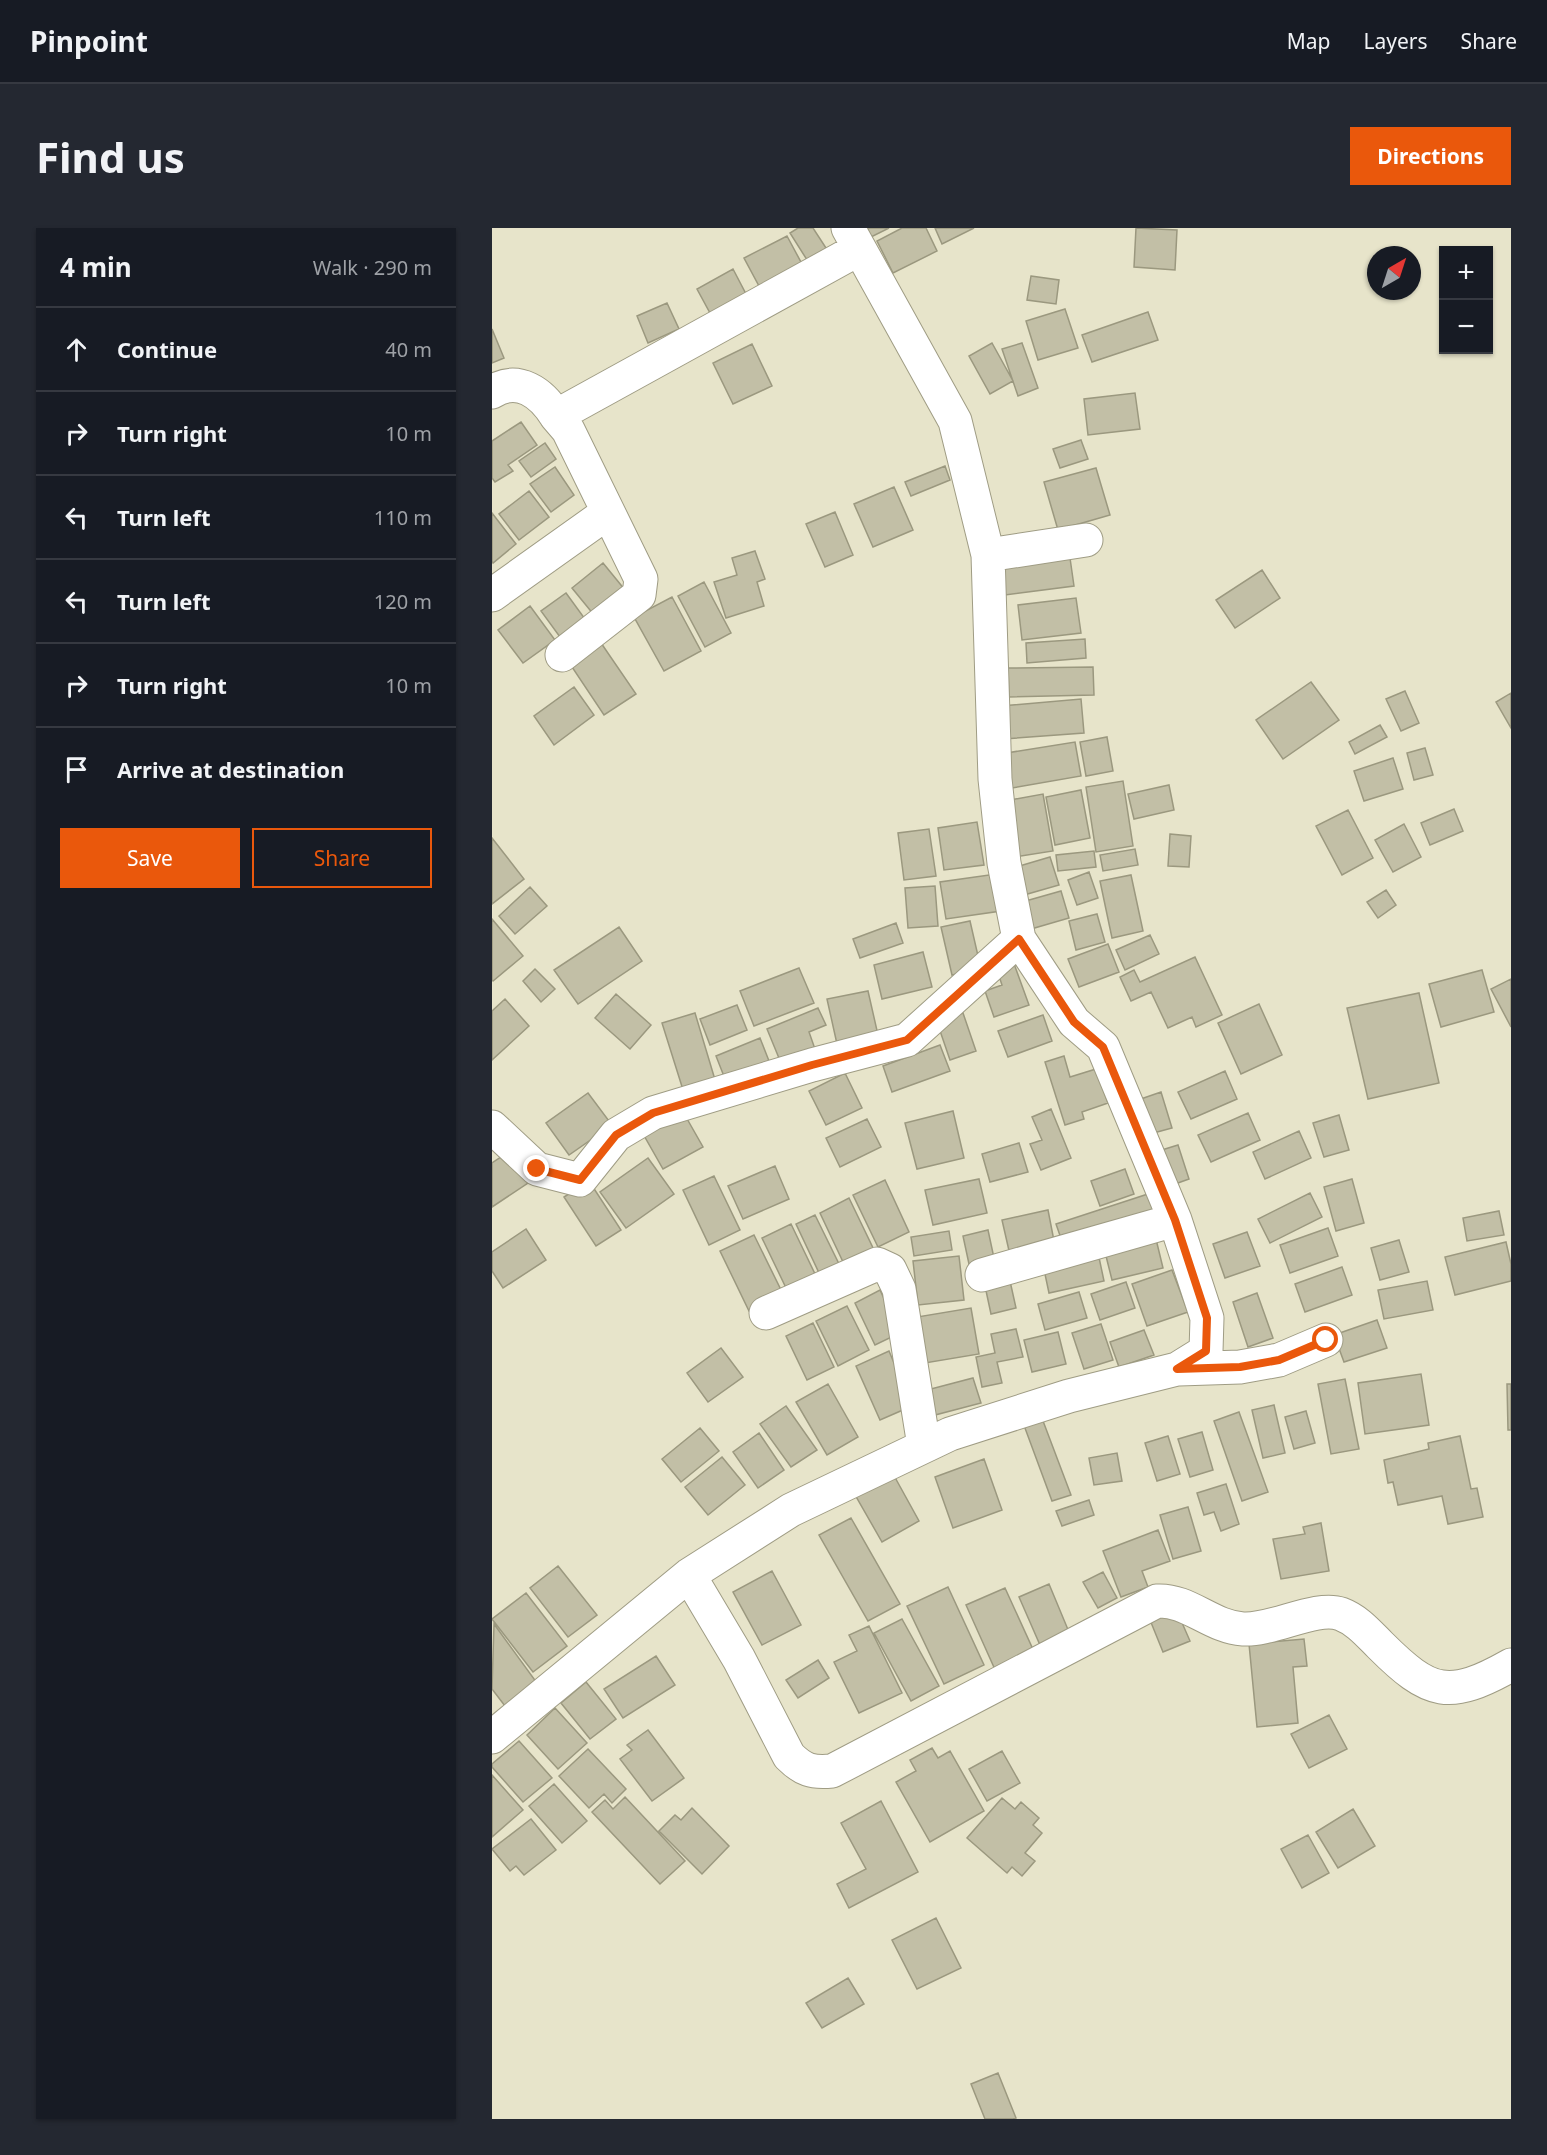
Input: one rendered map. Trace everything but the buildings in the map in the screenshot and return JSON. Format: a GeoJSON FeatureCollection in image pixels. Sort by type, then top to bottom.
{"type":"FeatureCollection","features":[{"type":"Feature","properties":{"kind":"street"},"geometry":{"type":"LineString","coordinates":[[556,416],[854,238],[955,421],[988,555],[994,778],[1004,863],[1019,939],[1074,1022],[1103,1047],[1175,1220],[1207,1318],[1206,1351],[1177,1369]]}},
{"type":"Feature","properties":{"kind":"street"},"geometry":{"type":"LineString","coordinates":[[492,392],[501,387],[525,387],[545,398],[568,430],[640,579],[639,595],[562,655]]}},
{"type":"Feature","properties":{"kind":"street"},"geometry":{"type":"LineString","coordinates":[[492,595],[607,513]]}},
{"type":"Feature","properties":{"kind":"street"},"geometry":{"type":"LineString","coordinates":[[988,555],[1086,540]]}},
{"type":"Feature","properties":{"kind":"street"},"geometry":{"type":"LineString","coordinates":[[492,1127],[537,1169],[580,1180],[616,1135],[653,1113],[812,1065],[907,1040],[1019,939]]}},
{"type":"Feature","properties":{"kind":"street"},"geometry":{"type":"LineString","coordinates":[[982,1275],[1175,1220]]}},
{"type":"Feature","properties":{"kind":"street"},"geometry":{"type":"LineString","coordinates":[[766,1313],[877,1264],[890,1270],[899,1289],[924,1446]]}},
{"type":"Feature","properties":{"kind":"street"},"geometry":{"type":"LineString","coordinates":[[492,1737],[689,1575],[790,1510],[924,1446],[950,1434],[1069,1396],[1177,1369],[1240,1367],[1279,1360],[1326,1340]]}},
{"type":"Feature","properties":{"kind":"street"},"geometry":{"type":"LineString","coordinates":[[689,1575],[739,1659],[789,1756],[801,1767],[815,1773],[832,1771],[1157,1601],[1179,1603],[1206,1617],[1243,1629],[1281,1624],[1322,1613],[1340,1613],[1361,1625],[1420,1681],[1442,1688],[1467,1686],[1511,1665]]}},
{"type":"Feature","properties":{"kind":"route"},"geometry":{"type":"LineString","coordinates":[[537,1169],[580,1180],[616,1135],[653,1113],[812,1065],[907,1040],[1019,939],[1074,1022],[1103,1047],[1175,1220],[1207,1318],[1206,1351],[1177,1369],[1240,1367],[1279,1360],[1326,1340]]}}]}
